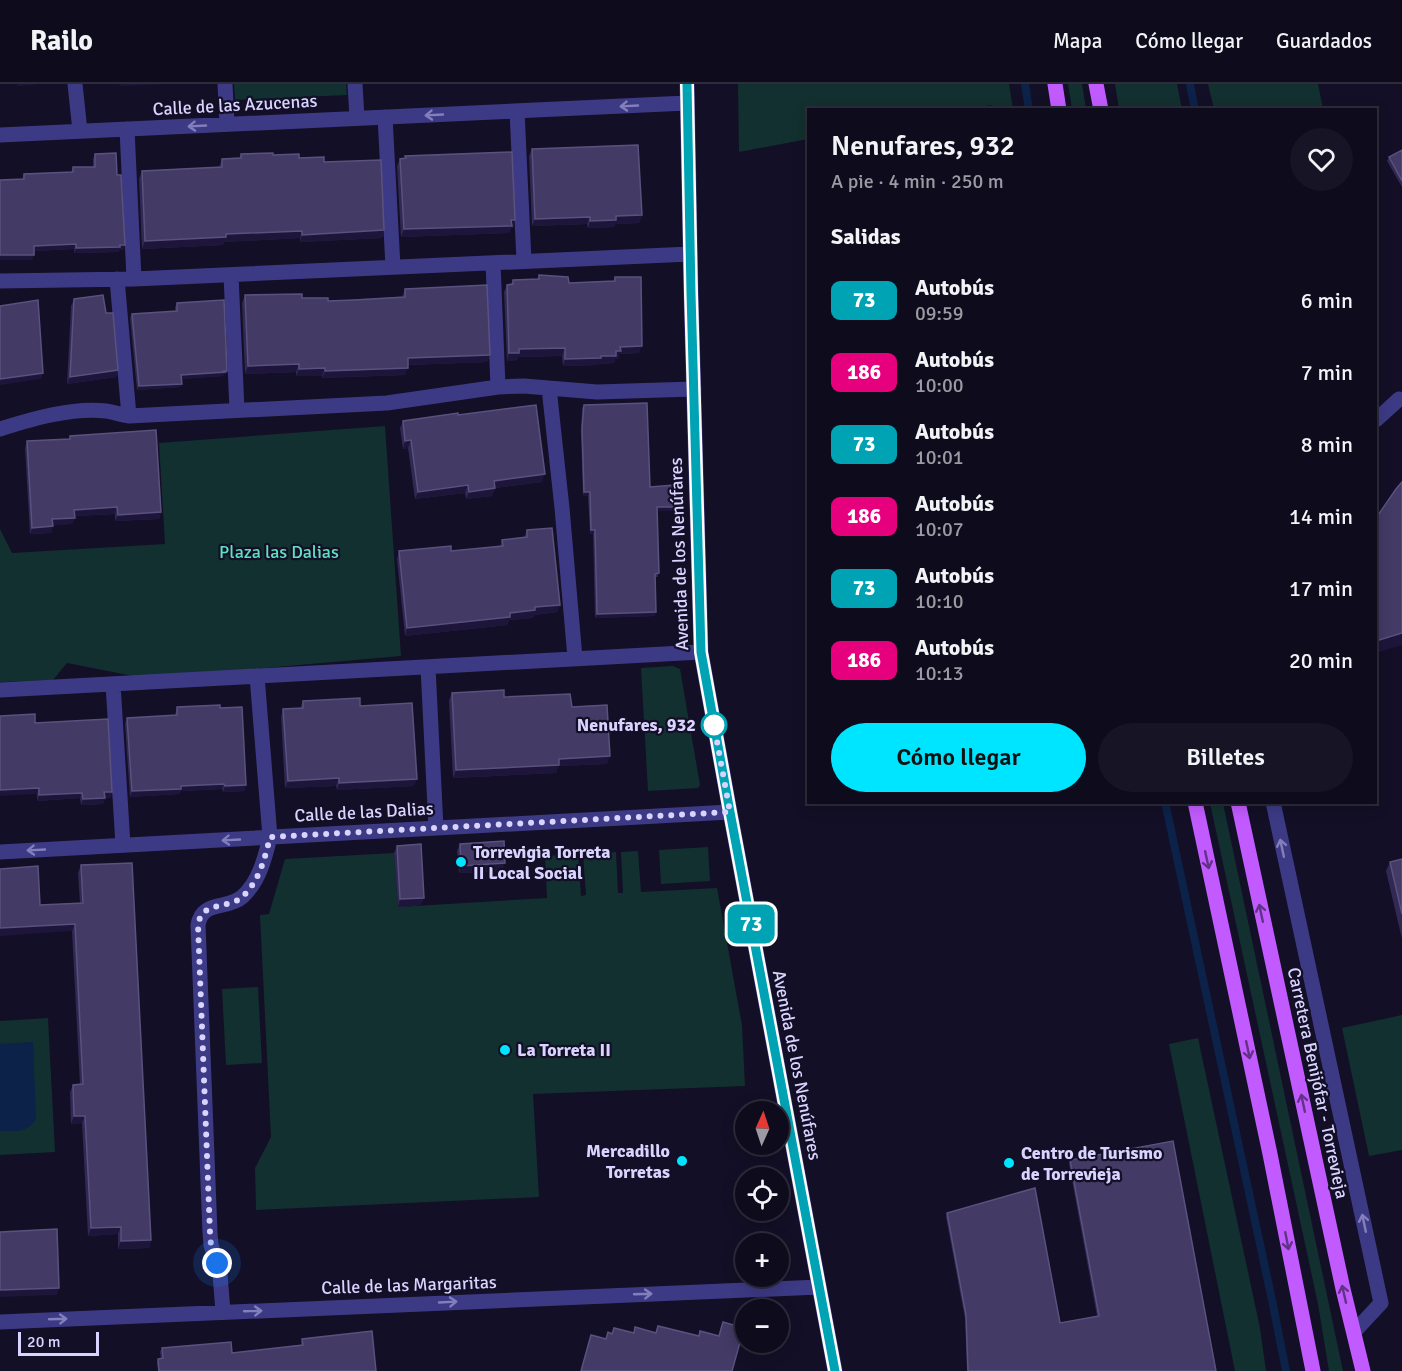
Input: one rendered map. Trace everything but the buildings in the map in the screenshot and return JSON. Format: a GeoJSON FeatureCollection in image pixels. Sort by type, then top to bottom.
{"type":"FeatureCollection","features":[{"type":"Feature","properties":{"kind":"main road"},"geometry":{"type":"LineString","coordinates":[[1055,84],[1059,108]]}},
{"type":"Feature","properties":{"kind":"main road"},"geometry":{"type":"LineString","coordinates":[[1096,84],[1101,108]]}},
{"type":"Feature","properties":{"kind":"main road"},"geometry":{"type":"LineString","coordinates":[[1195,804],[1270,1154],[1313,1371]]}},
{"type":"Feature","properties":{"kind":"main road","name":"Carretera Benijófar - Torrevieja"},"geometry":{"type":"LineString","coordinates":[[1238,804],[1363,1371]]}},
{"type":"Feature","properties":{"kind":"street"},"geometry":{"type":"LineString","coordinates":[[75,84],[80,131]]}},
{"type":"Feature","properties":{"kind":"street"},"geometry":{"type":"LineString","coordinates":[[225,84],[227,124]]}},
{"type":"Feature","properties":{"kind":"street"},"geometry":{"type":"LineString","coordinates":[[355,84],[357,118]]}},
{"type":"Feature","properties":{"kind":"street","name":"Avenida de los Nenúfares"},"geometry":{"type":"LineString","coordinates":[[687,84],[701,652],[835,1371]]}},
{"type":"Feature","properties":{"kind":"street","name":"Calle de las Azucenas"},"geometry":{"type":"LineString","coordinates":[[0,135],[687,103]]}},
{"type":"Feature","properties":{"kind":"street"},"geometry":{"type":"LineString","coordinates":[[517,111],[524,261]]}},
{"type":"Feature","properties":{"kind":"street"},"geometry":{"type":"LineString","coordinates":[[385,117],[393,267]]}},
{"type":"Feature","properties":{"kind":"street"},"geometry":{"type":"LineString","coordinates":[[127,129],[134,279]]}},
{"type":"Feature","properties":{"kind":"street"},"geometry":{"type":"LineString","coordinates":[[0,281],[134,279],[690,254]]}},
{"type":"Feature","properties":{"kind":"street"},"geometry":{"type":"LineString","coordinates":[[493,263],[498,387]]}},
{"type":"Feature","properties":{"kind":"street"},"geometry":{"type":"LineString","coordinates":[[231,274],[237,410]]}},
{"type":"Feature","properties":{"kind":"street"},"geometry":{"type":"LineString","coordinates":[[117,279],[129,416]]}},
{"type":"Feature","properties":{"kind":"street"},"geometry":{"type":"LineString","coordinates":[[0,429],[51,415],[68,413],[107,411],[129,416],[387,403],[498,387],[524,386],[597,392],[694,389]]}},
{"type":"Feature","properties":{"kind":"street"},"geometry":{"type":"LineString","coordinates":[[549,388],[575,658]]}},
{"type":"Feature","properties":{"kind":"street"},"geometry":{"type":"LineString","coordinates":[[1377,410],[1401,399]]}},
{"type":"Feature","properties":{"kind":"street"},"geometry":{"type":"LineString","coordinates":[[1377,419],[1401,399]]}},
{"type":"Feature","properties":{"kind":"street"},"geometry":{"type":"LineString","coordinates":[[0,690],[701,652]]}},
{"type":"Feature","properties":{"kind":"street"},"geometry":{"type":"LineString","coordinates":[[428,667],[436,828]]}},
{"type":"Feature","properties":{"kind":"street"},"geometry":{"type":"LineString","coordinates":[[223,1312],[220,1274],[211,1245],[210,1233],[198,925],[199,918],[204,911],[230,904],[241,898],[251,887],[264,860],[270,837],[257,676]]}},
{"type":"Feature","properties":{"kind":"street"},"geometry":{"type":"LineString","coordinates":[[113,684],[123,845]]}},
{"type":"Feature","properties":{"kind":"street"},"geometry":{"type":"LineString","coordinates":[[1273,804],[1381,1303],[1353,1332]]}},
{"type":"Feature","properties":{"kind":"street","name":"Calle de las Dalias"},"geometry":{"type":"LineString","coordinates":[[0,852],[730,812]]}},
{"type":"Feature","properties":{"kind":"street","name":"Calle de las Margaritas"},"geometry":{"type":"LineString","coordinates":[[0,1322],[819,1287]]}},
{"type":"Feature","properties":{"kind":"green space"},"geometry":{"type":"Polygon","coordinates":[[[234,84],[346,84],[347,95],[235,100],[234,84]]]}},
{"type":"Feature","properties":{"kind":"green space"},"geometry":{"type":"Polygon","coordinates":[[[738,84],[1009,84],[1013,108],[992,108],[991,105],[977,108],[807,108],[807,139],[739,152],[738,84]]]}},
{"type":"Feature","properties":{"kind":"green space"},"geometry":{"type":"Polygon","coordinates":[[[1068,84],[1082,84],[1086,108],[1072,108],[1068,84]]]}},
{"type":"Feature","properties":{"kind":"green space"},"geometry":{"type":"Polygon","coordinates":[[[1115,84],[1177,84],[1182,108],[1119,108],[1115,84]]]}},
{"type":"Feature","properties":{"kind":"green space"},"geometry":{"type":"Polygon","coordinates":[[[1208,84],[1318,84],[1323,108],[1214,108],[1208,84]]]}},
{"type":"Feature","properties":{"kind":"green space","name":"Plaza las Dalias"},"geometry":{"type":"Polygon","coordinates":[[[385,426],[401,656],[164,677],[138,677],[67,663],[53,680],[0,682],[0,529],[12,553],[165,544],[159,443],[385,426]]]}},
{"type":"Feature","properties":{"kind":"green space"},"geometry":{"type":"Polygon","coordinates":[[[673,666],[680,669],[700,785],[698,788],[648,791],[641,668],[673,666]]]}},
{"type":"Feature","properties":{"kind":"green space"},"geometry":{"type":"Polygon","coordinates":[[[1210,804],[1223,804],[1343,1371],[1329,1371],[1318,1304],[1210,804]]]}},
{"type":"Feature","properties":{"kind":"green space"},"geometry":{"type":"Polygon","coordinates":[[[708,847],[710,881],[661,884],[659,850],[708,847]]]}},
{"type":"Feature","properties":{"kind":"green space","name":"La Torreta II"},"geometry":{"type":"Polygon","coordinates":[[[638,851],[641,892],[717,888],[742,1025],[745,1086],[533,1094],[539,1197],[256,1210],[255,1168],[271,1137],[260,915],[269,914],[285,859],[394,853],[398,907],[547,898],[545,856],[578,854],[581,896],[586,895],[583,854],[616,852],[618,893],[623,893],[621,852],[638,851]]]}},
{"type":"Feature","properties":{"kind":"green space"},"geometry":{"type":"Polygon","coordinates":[[[258,987],[262,1063],[226,1065],[222,989],[258,987]]]}},
{"type":"Feature","properties":{"kind":"green space"},"geometry":{"type":"Polygon","coordinates":[[[1402,1015],[1402,1150],[1369,1156],[1342,1028],[1402,1015]]]}},
{"type":"Feature","properties":{"kind":"green space"},"geometry":{"type":"Polygon","coordinates":[[[48,1018],[55,1152],[0,1155],[0,1021],[48,1018]]]}},
{"type":"Feature","properties":{"kind":"green space"},"geometry":{"type":"Polygon","coordinates":[[[1198,1038],[1260,1328],[1266,1371],[1235,1371],[1169,1044],[1198,1038]]]}},
{"type":"Feature","properties":{"kind":"water"},"geometry":{"type":"Polygon","coordinates":[[[33,1042],[36,1119],[25,1129],[0,1131],[0,1044],[33,1042]]]}},
{"type":"Feature","properties":{"kind":"waterway"},"geometry":{"type":"LineString","coordinates":[[1025,84],[1029,108]]}},
{"type":"Feature","properties":{"kind":"waterway"},"geometry":{"type":"LineString","coordinates":[[1190,84],[1195,108]]}},
{"type":"Feature","properties":{"kind":"waterway"},"geometry":{"type":"LineString","coordinates":[[1165,804],[1286,1371]]}},
{"type":"Feature","properties":{"kind":"bus line","name":"73"},"geometry":{"type":"LineString","coordinates":[[687,84],[701,652],[835,1371]]}},
{"type":"Feature","properties":{"kind":"place","name":"Nenufares, 932"},"geometry":{"type":"Point","coordinates":[714,725]}},
{"type":"Feature","properties":{"kind":"place","name":"Torrevigia Torreta II Local Social"},"geometry":{"type":"Point","coordinates":[461,862]}},
{"type":"Feature","properties":{"kind":"place","name":"La Torreta II"},"geometry":{"type":"Point","coordinates":[505,1050]}},
{"type":"Feature","properties":{"kind":"place","name":"Mercadillo Torretas"},"geometry":{"type":"Point","coordinates":[682,1161]}},
{"type":"Feature","properties":{"kind":"place","name":"Centro de Turismo de Torrevieja"},"geometry":{"type":"Point","coordinates":[1009,1163]}},
{"type":"Feature","properties":{"kind":"route"},"geometry":{"type":"LineString","coordinates":[[217,1263],[210,1233],[198,925],[199,918],[204,911],[230,904],[241,898],[251,887],[264,860],[270,837],[730,812],[714,725]]}}]}
